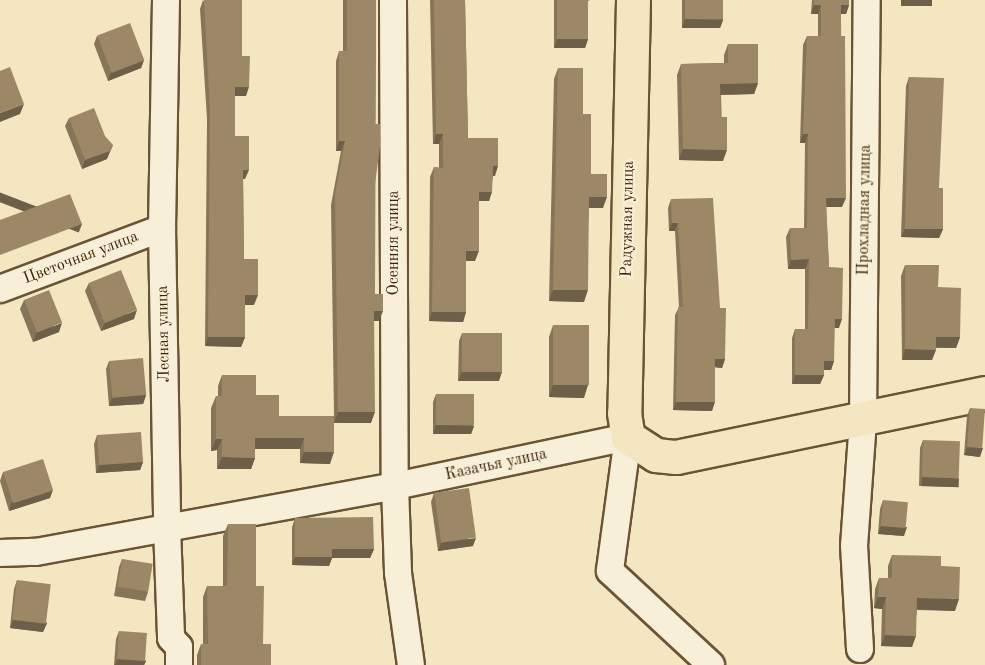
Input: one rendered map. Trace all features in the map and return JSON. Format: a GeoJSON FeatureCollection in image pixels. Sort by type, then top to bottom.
{"type":"FeatureCollection","features":[{"type":"Feature","properties":{"kind":"main road","name":"Радужная улица"},"geometry":{"type":"LineString","coordinates":[[628,437],[624,413],[633,0]]}},
{"type":"Feature","properties":{"kind":"main road"},"geometry":{"type":"LineString","coordinates":[[628,437],[656,455],[676,457],[985,393]]}},
{"type":"Feature","properties":{"kind":"street","name":"Лесная улица"},"geometry":{"type":"LineString","coordinates":[[166,0],[162,228],[167,526],[171,638],[179,647],[179,665]]}},
{"type":"Feature","properties":{"kind":"street","name":"Осенняя улица"},"geometry":{"type":"LineString","coordinates":[[393,0],[395,486],[398,573],[411,665]]}},
{"type":"Feature","properties":{"kind":"street","name":"Прохладная улица"},"geometry":{"type":"LineString","coordinates":[[860,649],[854,546],[863,420],[867,0]]}},
{"type":"Feature","properties":{"kind":"street","name":"Цветочная улица"},"geometry":{"type":"LineString","coordinates":[[0,289],[162,228]]}},
{"type":"Feature","properties":{"kind":"street","name":"Казачья улица"},"geometry":{"type":"LineString","coordinates":[[0,553],[36,552],[167,526],[395,486],[628,437]]}},
{"type":"Feature","properties":{"kind":"street"},"geometry":{"type":"LineString","coordinates":[[628,437],[610,571],[711,665]]}},
{"type":"Feature","properties":{"kind":"building"},"geometry":{"type":"Polygon","coordinates":[[[204,0],[242,0],[242,56],[250,56],[249,87],[235,87],[235,136],[249,136],[249,170],[243,170],[244,259],[258,259],[258,295],[245,295],[245,337],[208,337],[210,110],[204,0]]]}},
{"type":"Feature","properties":{"kind":"building"},"geometry":{"type":"Polygon","coordinates":[[[347,0],[376,0],[375,124],[380,124],[380,147],[375,184],[375,294],[383,294],[383,311],[374,311],[375,412],[338,412],[335,194],[345,141],[339,141],[339,51],[347,51],[347,0]]]}},
{"type":"Feature","properties":{"kind":"building"},"geometry":{"type":"Polygon","coordinates":[[[434,0],[465,0],[468,138],[498,138],[498,166],[493,166],[492,192],[479,192],[479,251],[466,251],[466,312],[432,312],[434,167],[443,168],[443,134],[436,134],[434,0]]]}},
{"type":"Feature","properties":{"kind":"building"},"geometry":{"type":"Polygon","coordinates":[[[557,0],[588,0],[588,39],[557,39],[557,0]]]}},
{"type":"Feature","properties":{"kind":"building"},"geometry":{"type":"Polygon","coordinates":[[[685,0],[723,0],[723,19],[685,19],[685,0]]]}},
{"type":"Feature","properties":{"kind":"building"},"geometry":{"type":"Polygon","coordinates":[[[814,0],[849,0],[849,5],[841,5],[841,36],[845,36],[846,198],[826,198],[829,267],[843,268],[842,319],[835,319],[834,361],[824,361],[824,375],[795,375],[795,329],[808,329],[809,259],[791,260],[790,228],[807,228],[808,134],[803,134],[807,36],[821,36],[821,5],[814,5],[814,0]]]}},
{"type":"Feature","properties":{"kind":"building"},"geometry":{"type":"Polygon","coordinates":[[[130,23],[144,60],[112,73],[97,36],[130,23]]]}},
{"type":"Feature","properties":{"kind":"building"},"geometry":{"type":"Polygon","coordinates":[[[728,44],[758,44],[758,83],[720,84],[721,117],[727,117],[727,150],[683,149],[681,64],[728,63],[728,44]]]}},
{"type":"Feature","properties":{"kind":"building"},"geometry":{"type":"Polygon","coordinates":[[[10,67],[24,104],[0,113],[0,71],[10,67]]]}},
{"type":"Feature","properties":{"kind":"building"},"geometry":{"type":"Polygon","coordinates":[[[558,68],[583,68],[583,114],[591,114],[591,174],[607,174],[607,197],[589,197],[588,290],[553,290],[558,68]]]}},
{"type":"Feature","properties":{"kind":"building"},"geometry":{"type":"Polygon","coordinates":[[[909,77],[944,78],[939,188],[943,188],[943,229],[905,229],[909,77]]]}},
{"type":"Feature","properties":{"kind":"building"},"geometry":{"type":"Polygon","coordinates":[[[94,108],[105,136],[113,145],[110,151],[85,160],[69,118],[94,108]]]}},
{"type":"Feature","properties":{"kind":"building"},"geometry":{"type":"Polygon","coordinates":[[[70,194],[82,224],[0,255],[0,220],[70,194]]]}},
{"type":"Feature","properties":{"kind":"building"},"geometry":{"type":"Polygon","coordinates":[[[713,198],[720,308],[726,308],[725,359],[715,359],[715,402],[676,402],[678,307],[683,307],[678,223],[672,223],[671,199],[713,198]]]}},
{"type":"Feature","properties":{"kind":"building"},"geometry":{"type":"Polygon","coordinates":[[[905,265],[939,265],[938,287],[961,288],[960,337],[936,337],[936,350],[905,349],[905,265]]]}},
{"type":"Feature","properties":{"kind":"building"},"geometry":{"type":"Polygon","coordinates":[[[121,270],[137,310],[105,323],[89,283],[121,270]]]}},
{"type":"Feature","properties":{"kind":"building"},"geometry":{"type":"Polygon","coordinates":[[[49,290],[62,322],[37,333],[24,300],[49,290]]]}},
{"type":"Feature","properties":{"kind":"building"},"geometry":{"type":"Polygon","coordinates":[[[553,325],[589,325],[589,385],[553,385],[553,325]]]}},
{"type":"Feature","properties":{"kind":"building"},"geometry":{"type":"Polygon","coordinates":[[[462,333],[502,333],[502,372],[462,372],[462,333]]]}},
{"type":"Feature","properties":{"kind":"building"},"geometry":{"type":"Polygon","coordinates":[[[143,358],[146,395],[112,398],[109,361],[143,358]]]}},
{"type":"Feature","properties":{"kind":"building"},"geometry":{"type":"Polygon","coordinates":[[[222,375],[256,375],[256,395],[279,395],[279,416],[334,416],[334,452],[304,452],[304,438],[255,438],[255,458],[222,457],[222,439],[216,439],[216,396],[222,396],[222,375]]]}},
{"type":"Feature","properties":{"kind":"building"},"geometry":{"type":"Polygon","coordinates":[[[436,394],[474,394],[474,425],[436,425],[436,394]]]}},
{"type":"Feature","properties":{"kind":"building"},"geometry":{"type":"Polygon","coordinates":[[[970,408],[985,409],[982,448],[967,447],[970,408]]]}},
{"type":"Feature","properties":{"kind":"building"},"geometry":{"type":"Polygon","coordinates":[[[141,432],[143,462],[99,465],[97,435],[141,432]]]}},
{"type":"Feature","properties":{"kind":"building"},"geometry":{"type":"Polygon","coordinates":[[[923,440],[960,441],[959,478],[922,477],[923,440]]]}},
{"type":"Feature","properties":{"kind":"building"},"geometry":{"type":"Polygon","coordinates":[[[43,459],[53,490],[13,503],[3,472],[43,459]]]}},
{"type":"Feature","properties":{"kind":"building"},"geometry":{"type":"Polygon","coordinates":[[[469,488],[476,538],[441,542],[434,493],[469,488]]]}},
{"type":"Feature","properties":{"kind":"building"},"geometry":{"type":"Polygon","coordinates":[[[883,500],[908,502],[906,528],[881,526],[883,500]]]}},
{"type":"Feature","properties":{"kind":"building"},"geometry":{"type":"Polygon","coordinates":[[[373,517],[374,549],[332,549],[332,557],[295,557],[295,518],[373,517]]]}},
{"type":"Feature","properties":{"kind":"building"},"geometry":{"type":"Polygon","coordinates":[[[228,524],[256,524],[256,586],[264,586],[263,644],[271,644],[271,665],[201,665],[201,644],[208,644],[207,586],[227,586],[228,524]]]}},
{"type":"Feature","properties":{"kind":"building"},"geometry":{"type":"Polygon","coordinates":[[[892,555],[941,556],[941,566],[960,567],[959,599],[917,598],[916,636],[885,635],[886,597],[878,597],[879,578],[892,578],[892,555]]]}},
{"type":"Feature","properties":{"kind":"building"},"geometry":{"type":"Polygon","coordinates":[[[122,559],[153,564],[148,592],[118,587],[122,559]]]}},
{"type":"Feature","properties":{"kind":"building"},"geometry":{"type":"Polygon","coordinates":[[[17,580],[51,584],[46,624],[12,620],[17,580]]]}},
{"type":"Feature","properties":{"kind":"building"},"geometry":{"type":"Polygon","coordinates":[[[119,631],[147,633],[145,661],[117,659],[119,631]]]}}]}
